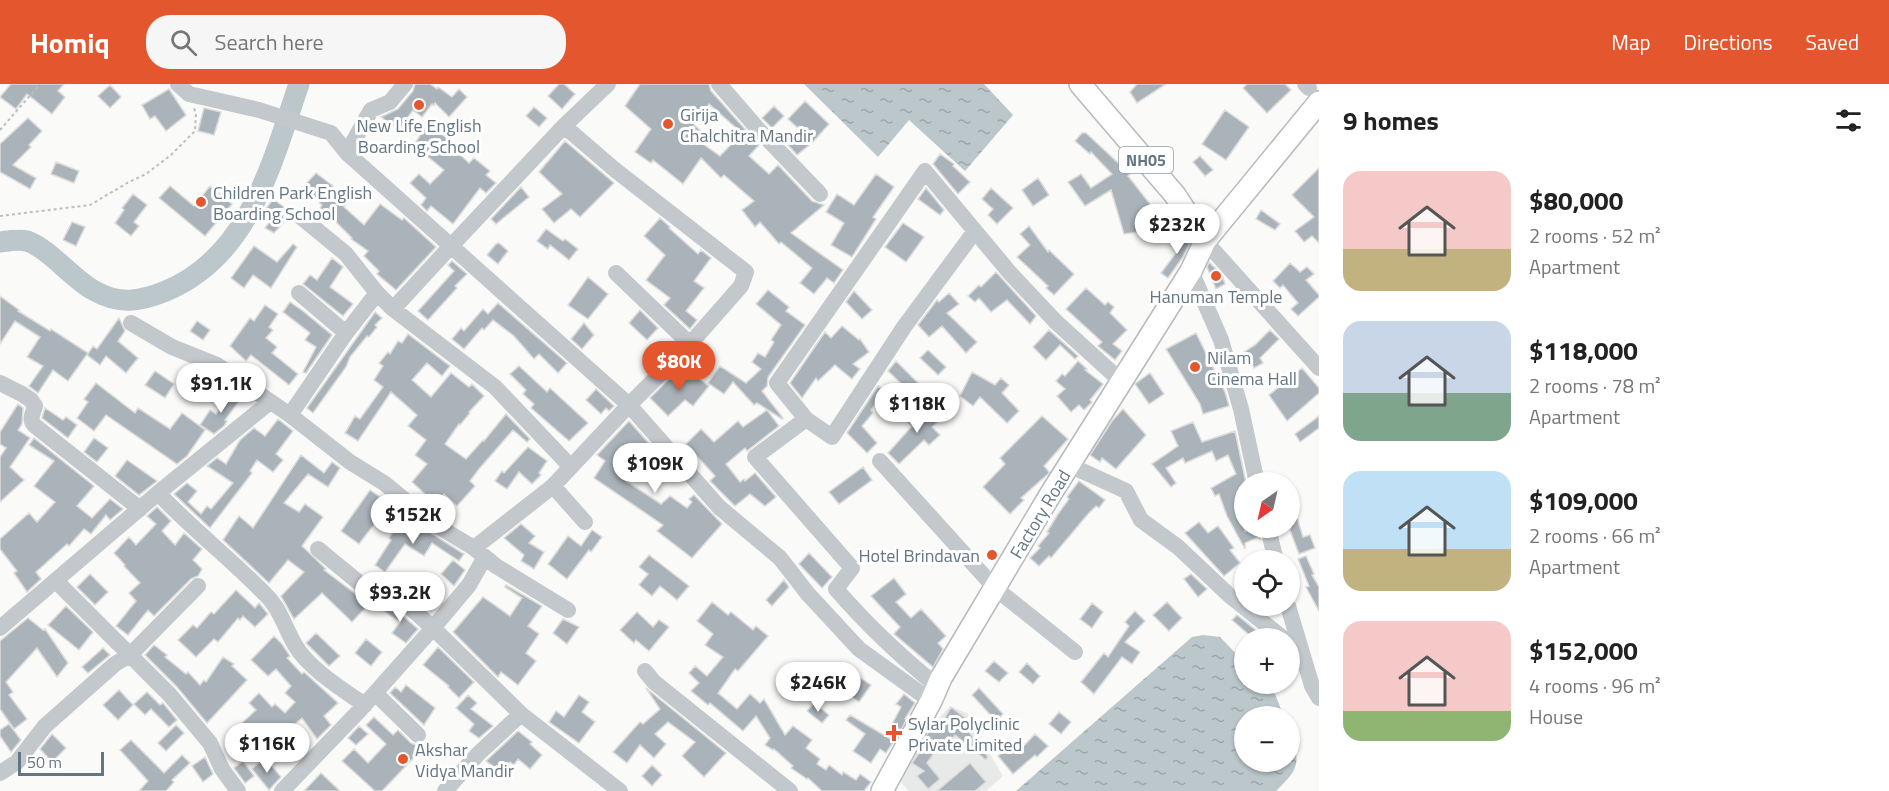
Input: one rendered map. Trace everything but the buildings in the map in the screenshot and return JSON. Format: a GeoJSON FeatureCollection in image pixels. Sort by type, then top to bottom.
{"type":"FeatureCollection","features":[{"type":"Feature","properties":{"kind":"main road","name":"NH05"},"geometry":{"type":"LineString","coordinates":[[1080,84],[1175,195],[1205,241]]}},
{"type":"Feature","properties":{"kind":"main road","name":"Factory Road"},"geometry":{"type":"LineString","coordinates":[[882,791],[995,588],[1191,271],[1205,241],[1311,91]]}},
{"type":"Feature","properties":{"kind":"street"},"geometry":{"type":"LineString","coordinates":[[347,153],[371,110],[390,102],[405,84]]}},
{"type":"Feature","properties":{"kind":"street"},"geometry":{"type":"LineString","coordinates":[[393,309],[564,126],[608,84]]}},
{"type":"Feature","properties":{"kind":"street"},"geometry":{"type":"LineString","coordinates":[[719,84],[820,194]]}},
{"type":"Feature","properties":{"kind":"street"},"geometry":{"type":"LineString","coordinates":[[184,89],[331,133],[347,153],[629,405],[719,507],[780,558],[808,594],[859,649],[934,694]]}},
{"type":"Feature","properties":{"kind":"street"},"geometry":{"type":"LineString","coordinates":[[282,791],[370,699],[469,585],[480,553],[554,486],[629,405],[690,344],[741,286],[746,272],[564,126]]}},
{"type":"Feature","properties":{"kind":"street"},"geometry":{"type":"LineString","coordinates":[[975,231],[904,327],[832,437],[806,419],[777,383],[925,171],[1056,322],[1121,381]]}},
{"type":"Feature","properties":{"kind":"street"},"geometry":{"type":"LineString","coordinates":[[301,217],[346,254],[393,309],[495,387],[571,467]]}},
{"type":"Feature","properties":{"kind":"street"},"geometry":{"type":"LineString","coordinates":[[1205,241],[1319,368]]}},
{"type":"Feature","properties":{"kind":"street"},"geometry":{"type":"LineString","coordinates":[[1191,271],[1221,340],[1254,472]]}},
{"type":"Feature","properties":{"kind":"street"},"geometry":{"type":"LineString","coordinates":[[616,273],[690,344]]}},
{"type":"Feature","properties":{"kind":"street"},"geometry":{"type":"LineString","coordinates":[[299,292],[346,333]]}},
{"type":"Feature","properties":{"kind":"street"},"geometry":{"type":"LineString","coordinates":[[290,415],[346,333],[377,293]]}},
{"type":"Feature","properties":{"kind":"street"},"geometry":{"type":"LineString","coordinates":[[131,323],[172,347],[217,364],[290,415],[350,462],[384,483],[434,524],[568,610]]}},
{"type":"Feature","properties":{"kind":"street"},"geometry":{"type":"LineString","coordinates":[[0,383],[32,400],[35,406],[32,415],[34,425],[140,509]]}},
{"type":"Feature","properties":{"kind":"street"},"geometry":{"type":"LineString","coordinates":[[0,628],[158,493],[270,402]]}},
{"type":"Feature","properties":{"kind":"street"},"geometry":{"type":"LineString","coordinates":[[806,419],[755,457],[852,568],[836,589],[934,694]]}},
{"type":"Feature","properties":{"kind":"street"},"geometry":{"type":"LineString","coordinates":[[880,461],[995,588],[1075,652]]}},
{"type":"Feature","properties":{"kind":"street"},"geometry":{"type":"LineString","coordinates":[[1069,465],[1126,491],[1141,519],[1178,547],[1229,595],[1270,628]]}},
{"type":"Feature","properties":{"kind":"street"},"geometry":{"type":"LineString","coordinates":[[554,486],[585,522]]}},
{"type":"Feature","properties":{"kind":"street"},"geometry":{"type":"LineString","coordinates":[[158,493],[267,596],[280,614],[296,647],[324,676],[370,699],[418,735]]}},
{"type":"Feature","properties":{"kind":"street"},"geometry":{"type":"LineString","coordinates":[[318,549],[369,592],[375,595],[384,588],[392,591],[520,714],[620,791]]}},
{"type":"Feature","properties":{"kind":"street"},"geometry":{"type":"LineString","coordinates":[[56,581],[169,694],[210,743],[222,769],[238,791]]}},
{"type":"Feature","properties":{"kind":"street"},"geometry":{"type":"LineString","coordinates":[[0,772],[17,762],[45,726],[115,664],[130,656],[198,586]]}},
{"type":"Feature","properties":{"kind":"street"},"geometry":{"type":"LineString","coordinates":[[1300,658],[1319,698]]}},
{"type":"Feature","properties":{"kind":"street"},"geometry":{"type":"LineString","coordinates":[[645,671],[654,682],[790,791]]}},
{"type":"Feature","properties":{"kind":"street"},"geometry":{"type":"LineString","coordinates":[[445,791],[478,754],[520,714]]}},
{"type":"Feature","properties":{"kind":"path"},"geometry":{"type":"LineString","coordinates":[[0,130],[40,84]]}},
{"type":"Feature","properties":{"kind":"path"},"geometry":{"type":"LineString","coordinates":[[0,216],[90,206],[146,174],[171,155],[195,130],[196,114],[184,89]]}},
{"type":"Feature","properties":{"kind":"shaded area"},"geometry":{"type":"Polygon","coordinates":[[[950,706],[969,714],[1003,776],[986,791],[909,791],[899,780],[924,735],[950,706]]]}},
{"type":"Feature","properties":{"kind":"water"},"geometry":{"type":"Polygon","coordinates":[[[804,84],[984,84],[1013,115],[965,171],[909,120],[878,157],[804,84]]]}},
{"type":"Feature","properties":{"kind":"water"},"geometry":{"type":"Polygon","coordinates":[[[1203,635],[1220,637],[1234,652],[1234,694],[1275,694],[1280,706],[1234,706],[1234,772],[1292,772],[1276,791],[1016,791],[1192,637],[1203,635]]]}},
{"type":"Feature","properties":{"kind":"waterway"},"geometry":{"type":"LineString","coordinates":[[0,242],[27,241],[52,256],[85,285],[112,298],[120,300],[147,298],[166,291],[195,275],[218,255],[238,231],[267,175],[299,84]]}},
{"type":"Feature","properties":{"kind":"place","name":"New Life English Boarding School"},"geometry":{"type":"Point","coordinates":[419,105]}},
{"type":"Feature","properties":{"kind":"place","name":"Girija Chalchitra Mandir"},"geometry":{"type":"Point","coordinates":[668,124]}},
{"type":"Feature","properties":{"kind":"place","name":"Children Park English Boarding School"},"geometry":{"type":"Point","coordinates":[201,202]}},
{"type":"Feature","properties":{"kind":"place","name":"Hanuman Temple"},"geometry":{"type":"Point","coordinates":[1216,276]}},
{"type":"Feature","properties":{"kind":"place","name":"Nilam Cinema Hall"},"geometry":{"type":"Point","coordinates":[1195,367]}},
{"type":"Feature","properties":{"kind":"place","name":"Hotel Brindavan"},"geometry":{"type":"Point","coordinates":[992,555]}},
{"type":"Feature","properties":{"kind":"place","name":"Sylar Polyclinic Private Limited"},"geometry":{"type":"Point","coordinates":[894,733]}},
{"type":"Feature","properties":{"kind":"place","name":"Akshar Vidya Mandir"},"geometry":{"type":"Point","coordinates":[403,759]}}]}
